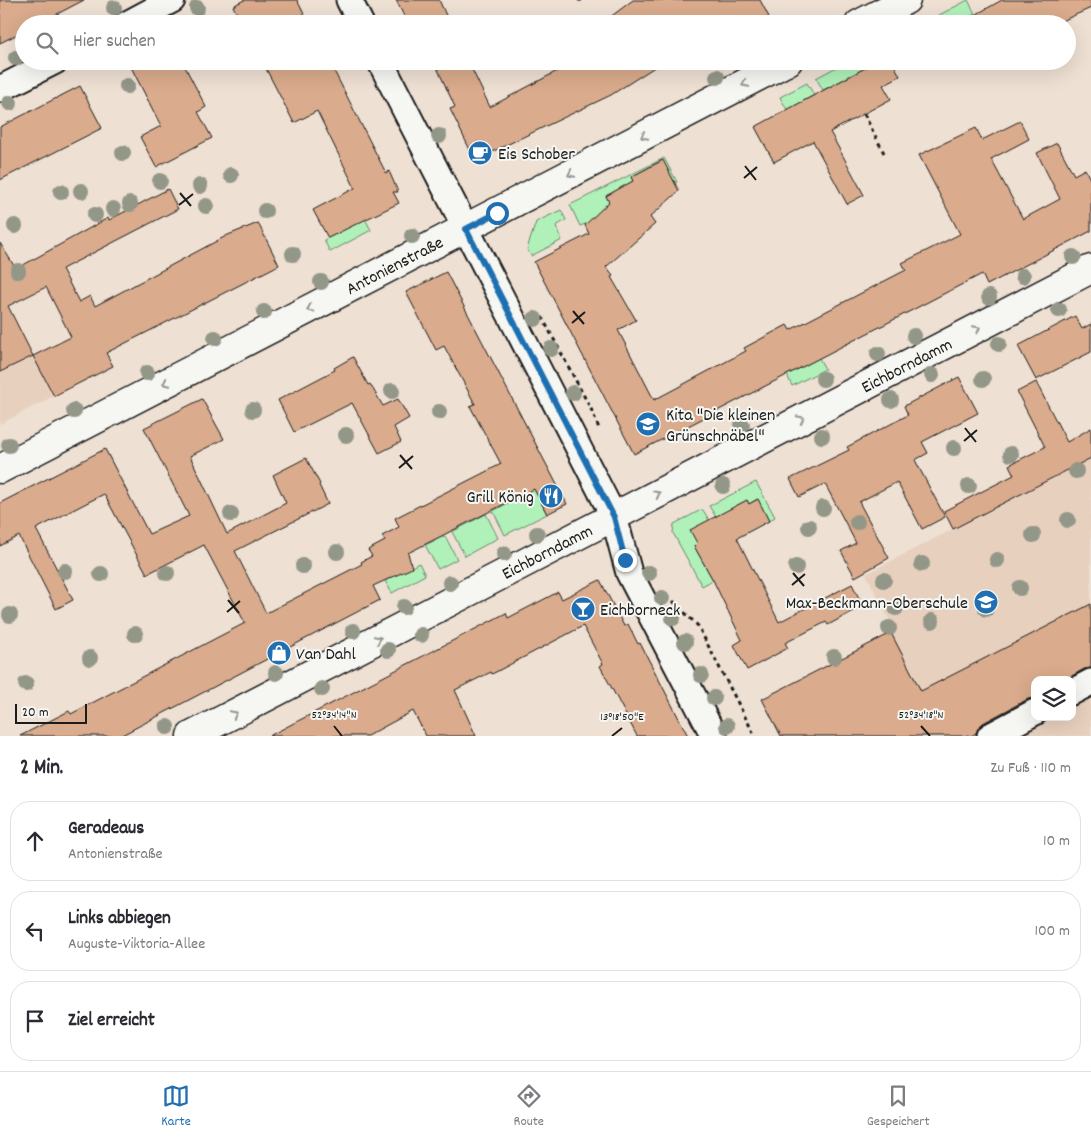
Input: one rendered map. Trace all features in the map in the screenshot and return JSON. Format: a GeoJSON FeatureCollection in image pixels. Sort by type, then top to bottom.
{"type":"FeatureCollection","features":[{"type":"Feature","properties":{"kind":"main road"},"geometry":{"type":"LineString","coordinates":[[877,15],[906,0]]}},
{"type":"Feature","properties":{"kind":"main road","name":"Antonienstraße"},"geometry":{"type":"LineString","coordinates":[[0,469],[771,70]]}},
{"type":"Feature","properties":{"kind":"main road","name":"Eichborndamm"},"geometry":{"type":"LineString","coordinates":[[191,736],[1091,269]]}},
{"type":"Feature","properties":{"kind":"street"},"geometry":{"type":"LineString","coordinates":[[144,15],[172,0]]}},
{"type":"Feature","properties":{"kind":"street"},"geometry":{"type":"LineString","coordinates":[[349,0],[356,15]]}},
{"type":"Feature","properties":{"kind":"street"},"geometry":{"type":"LineString","coordinates":[[0,90],[38,70]]}},
{"type":"Feature","properties":{"kind":"street"},"geometry":{"type":"LineString","coordinates":[[385,70],[614,517],[629,573],[714,736]]}},
{"type":"Feature","properties":{"kind":"street"},"geometry":{"type":"LineString","coordinates":[[1076,690],[1091,682]]}},
{"type":"Feature","properties":{"kind":"street"},"geometry":{"type":"LineString","coordinates":[[990,736],[1031,714]]}},
{"type":"Feature","properties":{"kind":"path"},"geometry":{"type":"LineString","coordinates":[[864,114],[884,153]]}},
{"type":"Feature","properties":{"kind":"shaded area"},"geometry":{"type":"Polygon","coordinates":[[[0,291],[54,396],[0,424],[0,291]]]}},
{"type":"Feature","properties":{"kind":"shaded area","name":"Max-Beckmann-Oberschule"},"geometry":{"type":"Polygon","coordinates":[[[1091,458],[1091,736],[781,736],[762,699],[895,631],[866,574],[1091,458]]]}},
{"type":"Feature","properties":{"kind":"green space"},"geometry":{"type":"Polygon","coordinates":[[[968,0],[975,14],[973,15],[939,15],[968,0]]]}},
{"type":"Feature","properties":{"kind":"green space"},"geometry":{"type":"Polygon","coordinates":[[[831,70],[861,70],[823,90],[816,78],[831,70]]]}},
{"type":"Feature","properties":{"kind":"green space"},"geometry":{"type":"Polygon","coordinates":[[[807,83],[814,95],[787,110],[780,97],[807,83]]]}},
{"type":"Feature","properties":{"kind":"green space"},"geometry":{"type":"Polygon","coordinates":[[[664,158],[677,182],[675,183],[662,160],[631,177],[633,181],[606,196],[609,202],[588,223],[580,226],[570,205],[664,158]]]}},
{"type":"Feature","properties":{"kind":"green space"},"geometry":{"type":"Polygon","coordinates":[[[561,210],[566,220],[556,226],[562,240],[531,256],[527,249],[536,222],[561,210]]]}},
{"type":"Feature","properties":{"kind":"green space"},"geometry":{"type":"Polygon","coordinates":[[[365,219],[371,230],[330,252],[324,240],[365,219]]]}},
{"type":"Feature","properties":{"kind":"green space"},"geometry":{"type":"Polygon","coordinates":[[[819,358],[825,369],[792,386],[787,375],[819,358]]]}},
{"type":"Feature","properties":{"kind":"green space"},"geometry":{"type":"Polygon","coordinates":[[[756,482],[775,517],[769,521],[757,499],[749,504],[747,500],[716,517],[709,506],[756,482]]]}},
{"type":"Feature","properties":{"kind":"green space"},"geometry":{"type":"Polygon","coordinates":[[[534,489],[547,514],[505,535],[493,511],[534,489]]]}},
{"type":"Feature","properties":{"kind":"green space"},"geometry":{"type":"Polygon","coordinates":[[[703,510],[709,520],[694,546],[713,580],[702,586],[673,533],[674,524],[703,510]]]}},
{"type":"Feature","properties":{"kind":"green space"},"geometry":{"type":"Polygon","coordinates":[[[486,514],[498,538],[465,556],[452,532],[486,514]]]}},
{"type":"Feature","properties":{"kind":"green space"},"geometry":{"type":"Polygon","coordinates":[[[445,536],[457,559],[438,569],[425,545],[445,536]]]}},
{"type":"Feature","properties":{"kind":"green space"},"geometry":{"type":"Polygon","coordinates":[[[419,563],[425,575],[392,593],[385,581],[419,563]]]}},
{"type":"Feature","properties":{"kind":"building"},"geometry":{"type":"Polygon","coordinates":[[[0,0],[84,0],[55,15],[15,15],[15,36],[0,43],[0,0]]]}},
{"type":"Feature","properties":{"kind":"building"},"geometry":{"type":"Polygon","coordinates":[[[244,0],[297,0],[304,15],[238,15],[233,6],[244,0]]]}},
{"type":"Feature","properties":{"kind":"building"},"geometry":{"type":"Polygon","coordinates":[[[396,0],[439,0],[446,15],[404,15],[396,0]]]}},
{"type":"Feature","properties":{"kind":"building"},"geometry":{"type":"Polygon","coordinates":[[[633,0],[760,0],[768,15],[613,15],[633,0]]]}},
{"type":"Feature","properties":{"kind":"building"},"geometry":{"type":"Polygon","coordinates":[[[1002,0],[1091,0],[1091,8],[1075,15],[975,15],[1002,0]]]}},
{"type":"Feature","properties":{"kind":"building"},"geometry":{"type":"Polygon","coordinates":[[[133,70],[187,70],[206,107],[198,112],[212,138],[156,167],[140,137],[161,126],[133,70]]]}},
{"type":"Feature","properties":{"kind":"building"},"geometry":{"type":"Polygon","coordinates":[[[267,70],[334,70],[386,173],[389,171],[398,192],[393,192],[399,203],[328,238],[313,210],[355,188],[317,111],[294,123],[267,70]]]}},
{"type":"Feature","properties":{"kind":"building"},"geometry":{"type":"Polygon","coordinates":[[[438,70],[472,70],[490,107],[559,70],[650,70],[611,95],[475,160],[450,109],[455,107],[438,70]]]}},
{"type":"Feature","properties":{"kind":"building"},"geometry":{"type":"Polygon","coordinates":[[[861,70],[897,70],[900,76],[883,85],[891,99],[830,132],[864,195],[847,204],[813,141],[774,162],[755,127],[861,70]]]}},
{"type":"Feature","properties":{"kind":"building"},"geometry":{"type":"Polygon","coordinates":[[[80,86],[102,128],[0,180],[0,127],[80,86]]]}},
{"type":"Feature","properties":{"kind":"building"},"geometry":{"type":"Polygon","coordinates":[[[1020,121],[1029,139],[991,159],[1023,219],[1060,199],[1037,153],[1057,143],[1074,175],[1085,169],[1091,181],[1091,231],[987,285],[982,274],[634,454],[534,262],[589,234],[585,225],[609,202],[606,196],[633,181],[631,177],[663,160],[679,191],[650,217],[655,224],[606,267],[613,276],[611,277],[636,320],[618,330],[654,400],[746,351],[744,348],[787,325],[790,330],[906,270],[902,263],[960,234],[919,155],[976,128],[982,140],[1020,121]]]}},
{"type":"Feature","properties":{"kind":"building"},"geometry":{"type":"Polygon","coordinates":[[[168,189],[178,209],[62,269],[79,302],[90,296],[95,306],[228,235],[258,223],[279,265],[106,353],[113,366],[54,396],[33,356],[0,372],[0,243],[16,269],[108,218],[109,220],[168,189]],[[46,287],[8,306],[33,356],[71,337],[46,287]]]}},
{"type":"Feature","properties":{"kind":"building"},"geometry":{"type":"Polygon","coordinates":[[[446,272],[567,504],[547,514],[534,489],[408,553],[412,568],[373,586],[380,600],[120,736],[20,736],[69,711],[71,714],[245,623],[204,545],[147,574],[104,494],[36,529],[73,600],[56,609],[19,536],[0,546],[0,503],[105,449],[149,534],[189,516],[144,428],[202,399],[224,439],[190,456],[227,534],[286,503],[273,475],[306,458],[328,504],[235,551],[266,613],[362,564],[361,562],[372,556],[368,550],[385,541],[382,536],[399,527],[395,518],[501,464],[470,406],[475,404],[444,346],[436,350],[406,292],[446,272]]]}},
{"type":"Feature","properties":{"kind":"building"},"geometry":{"type":"Polygon","coordinates":[[[1075,316],[1082,329],[1091,324],[1091,352],[1036,380],[1018,346],[1075,316]]]}},
{"type":"Feature","properties":{"kind":"building"},"geometry":{"type":"Polygon","coordinates":[[[353,357],[368,385],[370,384],[383,406],[398,399],[409,418],[394,427],[401,442],[379,453],[352,403],[294,432],[278,400],[335,370],[334,368],[353,357]]]}},
{"type":"Feature","properties":{"kind":"building"},"geometry":{"type":"Polygon","coordinates":[[[959,377],[978,413],[922,442],[928,453],[915,460],[945,517],[922,529],[897,482],[859,502],[889,558],[855,577],[841,551],[856,543],[825,484],[799,497],[790,479],[849,450],[847,447],[908,415],[904,406],[959,377]]]}},
{"type":"Feature","properties":{"kind":"building"},"geometry":{"type":"Polygon","coordinates":[[[1036,382],[1067,442],[1091,428],[1091,458],[953,529],[944,511],[1014,475],[1009,465],[1045,447],[1017,392],[1036,382]]]}},
{"type":"Feature","properties":{"kind":"building"},"geometry":{"type":"Polygon","coordinates":[[[758,499],[769,521],[737,538],[779,622],[852,584],[863,606],[828,625],[826,622],[785,643],[788,648],[747,670],[734,645],[742,640],[694,546],[697,543],[690,530],[747,500],[749,504],[758,499]]]}},
{"type":"Feature","properties":{"kind":"building"},"geometry":{"type":"Polygon","coordinates":[[[600,580],[624,626],[628,624],[638,644],[640,643],[688,736],[637,736],[600,666],[603,664],[583,626],[492,674],[491,672],[455,690],[476,736],[426,736],[413,711],[367,736],[269,736],[506,613],[508,618],[558,592],[562,599],[600,580]]]}},
{"type":"Feature","properties":{"kind":"building"},"geometry":{"type":"Polygon","coordinates":[[[1091,604],[1091,668],[1084,669],[1072,676],[1031,676],[1031,699],[983,723],[976,733],[971,736],[781,736],[762,699],[891,633],[921,691],[1091,604]]]}},
{"type":"Feature","properties":{"kind":"place","name":"Eis Schober"},"geometry":{"type":"Point","coordinates":[480,153]}},
{"type":"Feature","properties":{"kind":"place","name":"Kita \"Die kleinen Grünschnäbel\""},"geometry":{"type":"Point","coordinates":[648,424]}},
{"type":"Feature","properties":{"kind":"place","name":"Grill König"},"geometry":{"type":"Point","coordinates":[551,496]}},
{"type":"Feature","properties":{"kind":"place","name":"Max-Beckmann-Oberschule"},"geometry":{"type":"Point","coordinates":[986,602]}},
{"type":"Feature","properties":{"kind":"place","name":"Eichborneck"},"geometry":{"type":"Point","coordinates":[583,609]}},
{"type":"Feature","properties":{"kind":"place","name":"Van Dahl"},"geometry":{"type":"Point","coordinates":[279,653]}},
{"type":"Feature","properties":{"kind":"route"},"geometry":{"type":"LineString","coordinates":[[497,213],[466,229],[614,517],[625,560]]}}]}
